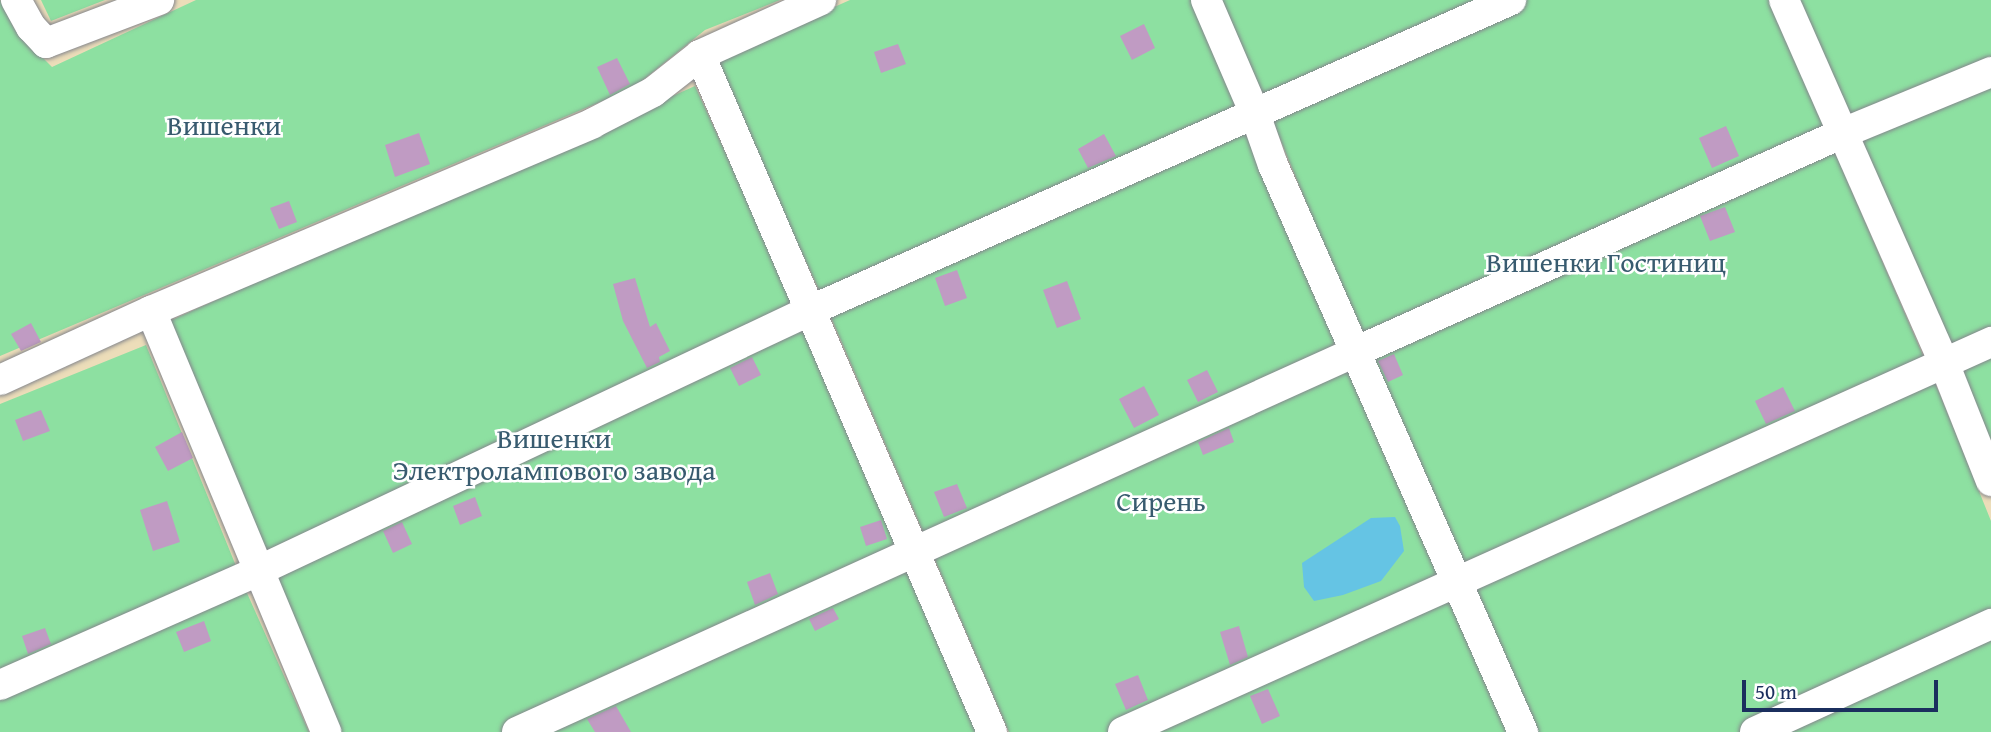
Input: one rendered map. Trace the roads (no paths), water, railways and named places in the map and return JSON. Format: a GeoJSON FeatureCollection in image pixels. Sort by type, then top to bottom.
{"type":"FeatureCollection","features":[{"type":"Feature","properties":{"kind":"street"},"geometry":{"type":"LineString","coordinates":[[16,0],[31,27],[46,43],[159,0]]}},
{"type":"Feature","properties":{"kind":"street"},"geometry":{"type":"LineString","coordinates":[[0,380],[151,311],[593,123],[653,92],[700,55],[821,0]]}},
{"type":"Feature","properties":{"kind":"street"},"geometry":{"type":"LineString","coordinates":[[1206,0],[1255,114],[1273,165],[1523,732]]}},
{"type":"Feature","properties":{"kind":"street"},"geometry":{"type":"LineString","coordinates":[[0,685],[258,572],[809,311],[1511,0]]}},
{"type":"Feature","properties":{"kind":"street"},"geometry":{"type":"LineString","coordinates":[[1784,0],[1944,362],[1991,481]]}},
{"type":"Feature","properties":{"kind":"street"},"geometry":{"type":"LineString","coordinates":[[700,55],[992,732]]}},
{"type":"Feature","properties":{"kind":"street"},"geometry":{"type":"LineString","coordinates":[[517,732],[1355,352],[1843,134],[1991,72]]}},
{"type":"Feature","properties":{"kind":"street"},"geometry":{"type":"LineString","coordinates":[[151,311],[326,732]]}},
{"type":"Feature","properties":{"kind":"street"},"geometry":{"type":"LineString","coordinates":[[1123,732],[1991,342]]}},
{"type":"Feature","properties":{"kind":"street"},"geometry":{"type":"LineString","coordinates":[[1755,732],[1991,624]]}},
{"type":"Feature","properties":{"kind":"water"},"geometry":{"type":"Polygon","coordinates":[[[1395,517],[1400,526],[1404,551],[1381,581],[1343,595],[1314,601],[1304,587],[1302,563],[1371,518],[1395,517]]]}},
{"type":"Feature","properties":{"kind":"park label","name":"Вишенки"},"geometry":{"type":"Point","coordinates":[224,125]}},
{"type":"Feature","properties":{"kind":"park label","name":"Вишенки Гостиниц"},"geometry":{"type":"Point","coordinates":[1606,262]}},
{"type":"Feature","properties":{"kind":"park label","name":"Вишенки Электролампового завода"},"geometry":{"type":"Point","coordinates":[554,454]}},
{"type":"Feature","properties":{"kind":"park label","name":"Сирень"},"geometry":{"type":"Point","coordinates":[1161,501]}}]}
